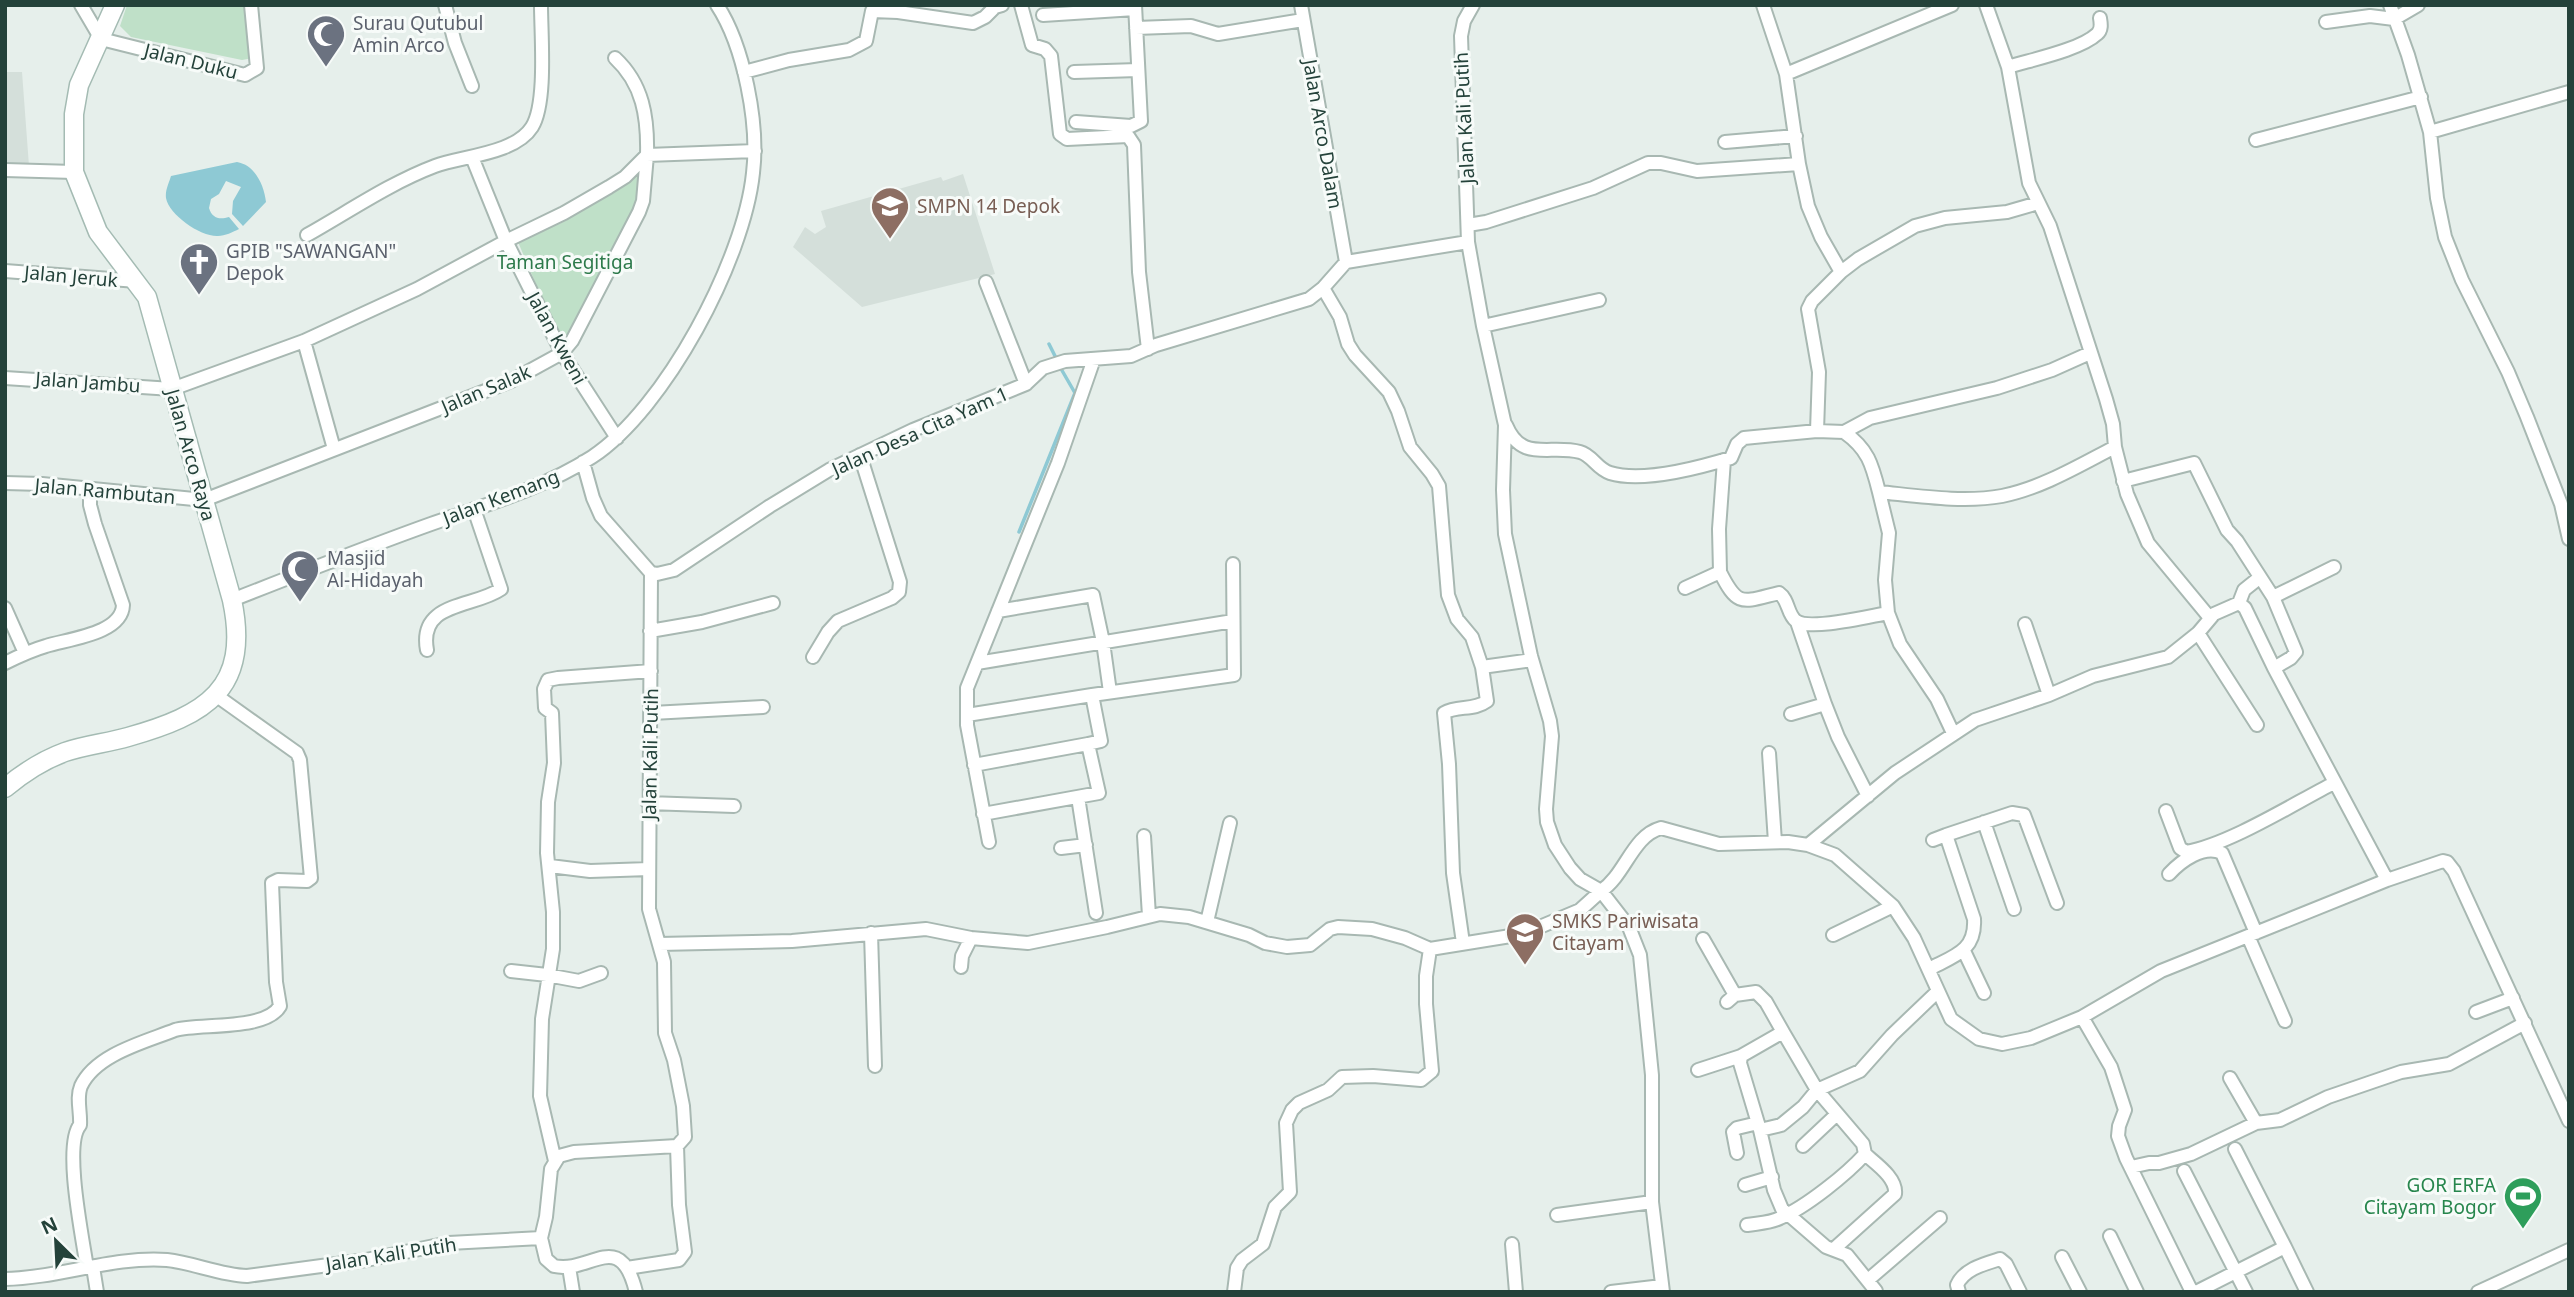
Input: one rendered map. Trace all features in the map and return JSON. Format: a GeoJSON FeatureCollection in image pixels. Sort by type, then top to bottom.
{"type":"FeatureCollection","features":[{"type":"Feature","properties":{"kind":"main road","name":"Jalan Arco Raya"},"geometry":{"type":"LineString","coordinates":[[115,5],[83,75],[76,98],[72,160],[74,172],[98,232],[147,297],[232,600],[237,622],[237,648],[226,682],[217,696]]}},
{"type":"Feature","properties":{"kind":"main road"},"geometry":{"type":"LineString","coordinates":[[5,788],[22,774],[53,757],[156,727],[185,716],[217,696]]}},
{"type":"Feature","properties":{"kind":"street"},"geometry":{"type":"LineString","coordinates":[[81,5],[101,39]]}},
{"type":"Feature","properties":{"kind":"street","name":"Jalan Duku"},"geometry":{"type":"LineString","coordinates":[[101,39],[245,75],[257,68],[251,5]]}},
{"type":"Feature","properties":{"kind":"street"},"geometry":{"type":"LineString","coordinates":[[445,5],[455,43],[472,86]]}},
{"type":"Feature","properties":{"kind":"street"},"geometry":{"type":"LineString","coordinates":[[307,235],[436,166],[472,157],[519,140],[534,124],[540,96],[541,5]]}},
{"type":"Feature","properties":{"kind":"street","name":"Jalan Kemang"},"geometry":{"type":"LineString","coordinates":[[232,600],[354,552],[538,486],[583,462],[617,438],[638,416],[674,366],[712,302],[744,222],[755,151],[744,72],[730,29],[717,5]]}},
{"type":"Feature","properties":{"kind":"street"},"geometry":{"type":"LineString","coordinates":[[744,72],[789,60],[856,48],[866,41],[871,8],[973,23],[1002,5]]}},
{"type":"Feature","properties":{"kind":"street"},"geometry":{"type":"LineString","coordinates":[[1021,5],[1032,45],[1045,50],[1051,56],[1060,134],[1067,139],[1128,136],[1134,145],[1139,271],[1148,349]]}},
{"type":"Feature","properties":{"kind":"street","name":"Jalan Arco Dalam"},"geometry":{"type":"LineString","coordinates":[[1301,5],[1346,262]]}},
{"type":"Feature","properties":{"kind":"street","name":"Jalan Kali Putih"},"geometry":{"type":"LineString","coordinates":[[1473,5],[1464,20],[1461,36],[1468,234],[1483,327],[1506,425]]}},
{"type":"Feature","properties":{"kind":"street"},"geometry":{"type":"LineString","coordinates":[[1763,5],[1786,74],[1808,206],[1821,237],[1841,272]]}},
{"type":"Feature","properties":{"kind":"street"},"geometry":{"type":"LineString","coordinates":[[1786,74],[1952,5]]}},
{"type":"Feature","properties":{"kind":"street"},"geometry":{"type":"LineString","coordinates":[[1986,5],[2008,67],[2029,183],[2050,226],[2106,399],[2131,507],[2148,543],[2210,618]]}},
{"type":"Feature","properties":{"kind":"street"},"geometry":{"type":"LineString","coordinates":[[2390,5],[2430,132],[2437,198],[2451,253],[2527,417],[2561,505],[2569,539]]}},
{"type":"Feature","properties":{"kind":"street"},"geometry":{"type":"LineString","coordinates":[[2326,22],[2370,16],[2394,19],[2418,5]]}},
{"type":"Feature","properties":{"kind":"street"},"geometry":{"type":"LineString","coordinates":[[1043,15],[1135,7],[1141,121],[1131,126],[1076,122]]}},
{"type":"Feature","properties":{"kind":"street"},"geometry":{"type":"LineString","coordinates":[[2008,67],[2097,34],[2100,18]]}},
{"type":"Feature","properties":{"kind":"street"},"geometry":{"type":"LineString","coordinates":[[1136,28],[1191,26],[1218,34],[1303,20]]}},
{"type":"Feature","properties":{"kind":"street","name":"Jalan Salak"},"geometry":{"type":"LineString","coordinates":[[204,500],[474,397],[534,370],[562,353],[572,341],[643,201],[647,117],[637,86],[626,68],[615,58]]}},
{"type":"Feature","properties":{"kind":"street"},"geometry":{"type":"LineString","coordinates":[[1074,72],[1138,71]]}},
{"type":"Feature","properties":{"kind":"street"},"geometry":{"type":"LineString","coordinates":[[2430,132],[2569,92]]}},
{"type":"Feature","properties":{"kind":"street"},"geometry":{"type":"LineString","coordinates":[[2256,139],[2421,97]]}},
{"type":"Feature","properties":{"kind":"street"},"geometry":{"type":"LineString","coordinates":[[1725,142],[1796,136]]}},
{"type":"Feature","properties":{"kind":"street"},"geometry":{"type":"LineString","coordinates":[[172,388],[304,341],[417,289],[506,241],[564,214],[625,177],[647,155],[755,151]]}},
{"type":"Feature","properties":{"kind":"street","name":"Jalan Kweni"},"geometry":{"type":"LineString","coordinates":[[472,157],[506,241],[562,353],[617,438]]}},
{"type":"Feature","properties":{"kind":"street"},"geometry":{"type":"LineString","coordinates":[[989,842],[974,765],[967,715],[967,688],[1058,463],[1094,359],[1125,357],[1309,299],[1323,288],[1346,262],[1468,234],[1486,222],[1593,188],[1648,163],[1697,171],[1799,164]]}},
{"type":"Feature","properties":{"kind":"street"},"geometry":{"type":"LineString","coordinates":[[5,170],[74,172]]}},
{"type":"Feature","properties":{"kind":"street"},"geometry":{"type":"LineString","coordinates":[[1817,431],[1819,372],[1808,309],[1812,301],[1858,258],[1915,226],[1945,218],[2007,212],[2038,203]]}},
{"type":"Feature","properties":{"kind":"street","name":"Jalan Jeruk"},"geometry":{"type":"LineString","coordinates":[[5,271],[137,281]]}},
{"type":"Feature","properties":{"kind":"street"},"geometry":{"type":"LineString","coordinates":[[986,282],[1026,384]]}},
{"type":"Feature","properties":{"kind":"street"},"geometry":{"type":"LineString","coordinates":[[1323,288],[1340,317],[1355,355],[1389,392],[1409,447],[1439,486],[1448,595],[1457,619],[1472,636],[1482,667],[1487,701],[1480,706],[1448,709],[1444,713],[1449,764],[1453,873],[1463,943]]}},
{"type":"Feature","properties":{"kind":"street"},"geometry":{"type":"LineString","coordinates":[[1483,327],[1599,300]]}},
{"type":"Feature","properties":{"kind":"street"},"geometry":{"type":"LineString","coordinates":[[304,341],[334,449]]}},
{"type":"Feature","properties":{"kind":"street"},"geometry":{"type":"LineString","coordinates":[[1506,425],[1515,442],[1523,447],[1532,450],[1578,452],[1587,455],[1601,469],[1612,474],[1649,477],[1724,460],[1734,455],[1737,444],[1744,438],[1817,431],[1843,432],[1870,418],[1997,388],[2052,370],[2090,353]]}},
{"type":"Feature","properties":{"kind":"street","name":"Jalan Desa Cita Yam 1"},"geometry":{"type":"LineString","coordinates":[[651,573],[674,570],[770,506],[829,470],[860,455],[1026,384],[1043,368],[1065,361],[1094,359]]}},
{"type":"Feature","properties":{"kind":"street","name":"Jalan Jambu"},"geometry":{"type":"LineString","coordinates":[[5,378],[172,388]]}},
{"type":"Feature","properties":{"kind":"street"},"geometry":{"type":"LineString","coordinates":[[1506,425],[1503,490],[1506,534],[1532,660],[1550,721],[1551,743],[1545,809],[1550,834],[1575,874],[1601,891],[1629,927],[1640,955],[1650,1032],[1654,1100],[1652,1202],[1663,1289],[1611,1292]]}},
{"type":"Feature","properties":{"kind":"street"},"geometry":{"type":"LineString","coordinates":[[1843,432],[1859,443],[1868,457],[1879,492],[1889,533],[1885,580],[1888,613],[1900,644],[1937,699],[1953,733]]}},
{"type":"Feature","properties":{"kind":"street"},"geometry":{"type":"LineString","coordinates":[[1879,492],[1968,498],[2004,495],[2047,480],[2115,447]]}},
{"type":"Feature","properties":{"kind":"street"},"geometry":{"type":"LineString","coordinates":[[813,657],[838,621],[899,593],[900,582],[860,455]]}},
{"type":"Feature","properties":{"kind":"street"},"geometry":{"type":"LineString","coordinates":[[1724,460],[1719,529],[1720,572],[1730,594],[1737,599],[1745,600],[1779,593],[1783,595],[1797,622],[1838,737],[1868,796]]}},
{"type":"Feature","properties":{"kind":"street"},"geometry":{"type":"LineString","coordinates":[[583,462],[601,516],[651,573]]}},
{"type":"Feature","properties":{"kind":"street"},"geometry":{"type":"LineString","coordinates":[[2123,481],[2194,463],[2222,520],[2273,597],[2296,652],[2291,659],[2273,668]]}},
{"type":"Feature","properties":{"kind":"street","name":"Jalan Rambutan"},"geometry":{"type":"LineString","coordinates":[[5,483],[204,500]]}},
{"type":"Feature","properties":{"kind":"street"},"geometry":{"type":"LineString","coordinates":[[5,663],[25,653],[100,631],[115,622],[123,612],[92,512],[90,489]]}},
{"type":"Feature","properties":{"kind":"street"},"geometry":{"type":"LineString","coordinates":[[428,650],[426,633],[435,617],[449,608],[501,589],[474,509]]}},
{"type":"Feature","properties":{"kind":"street"},"geometry":{"type":"LineString","coordinates":[[967,715],[1234,675],[1233,564]]}},
{"type":"Feature","properties":{"kind":"street"},"geometry":{"type":"LineString","coordinates":[[2273,597],[2334,566]]}},
{"type":"Feature","properties":{"kind":"street"},"geometry":{"type":"LineString","coordinates":[[1685,588],[1720,572]]}},
{"type":"Feature","properties":{"kind":"street","name":"Jalan Kali Putih"},"geometry":{"type":"LineString","coordinates":[[627,1268],[679,1260],[685,1252],[679,1205],[677,1146],[685,1137],[683,1106],[674,1060],[665,1033],[664,962],[649,909],[651,573]]}},
{"type":"Feature","properties":{"kind":"street"},"geometry":{"type":"LineString","coordinates":[[2239,603],[2244,590],[2259,578]]}},
{"type":"Feature","properties":{"kind":"street"},"geometry":{"type":"LineString","coordinates":[[998,611],[1093,595],[1110,692]]}},
{"type":"Feature","properties":{"kind":"street"},"geometry":{"type":"LineString","coordinates":[[650,631],[702,622],[773,603]]}},
{"type":"Feature","properties":{"kind":"street"},"geometry":{"type":"LineString","coordinates":[[1808,845],[1895,773],[1975,720],[2049,695],[2093,676],[2168,657],[2198,633],[2210,618],[2224,608],[2239,603]]}},
{"type":"Feature","properties":{"kind":"street"},"geometry":{"type":"LineString","coordinates":[[2239,603],[2250,615],[2273,668],[2387,880]]}},
{"type":"Feature","properties":{"kind":"street"},"geometry":{"type":"LineString","coordinates":[[5,608],[25,653]]}},
{"type":"Feature","properties":{"kind":"street"},"geometry":{"type":"LineString","coordinates":[[1797,622],[1828,623],[1888,613]]}},
{"type":"Feature","properties":{"kind":"street"},"geometry":{"type":"LineString","coordinates":[[977,663],[1233,621]]}},
{"type":"Feature","properties":{"kind":"street"},"geometry":{"type":"LineString","coordinates":[[2025,624],[2049,695]]}},
{"type":"Feature","properties":{"kind":"street"},"geometry":{"type":"LineString","coordinates":[[2198,633],[2257,725]]}},
{"type":"Feature","properties":{"kind":"street"},"geometry":{"type":"LineString","coordinates":[[1482,667],[1532,660]]}},
{"type":"Feature","properties":{"kind":"street"},"geometry":{"type":"LineString","coordinates":[[555,1161],[540,1096],[542,1019],[553,942],[550,866],[547,859],[548,802],[554,763],[552,713],[545,706],[545,684],[548,680],[558,678],[651,671]]}},
{"type":"Feature","properties":{"kind":"street"},"geometry":{"type":"LineString","coordinates":[[974,765],[1101,741],[1092,695]]}},
{"type":"Feature","properties":{"kind":"street"},"geometry":{"type":"LineString","coordinates":[[97,1292],[90,1268],[72,1154],[76,1130],[80,1125],[82,1086],[94,1070],[111,1057],[175,1030],[185,1027],[230,1026],[275,1013],[280,1006],[276,982],[272,883],[278,880],[307,881],[311,878],[306,809],[300,760],[296,752],[217,696]]}},
{"type":"Feature","properties":{"kind":"street"},"geometry":{"type":"LineString","coordinates":[[1791,714],[1825,704]]}},
{"type":"Feature","properties":{"kind":"street"},"geometry":{"type":"LineString","coordinates":[[652,713],[763,706]]}},
{"type":"Feature","properties":{"kind":"street"},"geometry":{"type":"LineString","coordinates":[[983,814],[1099,793],[1088,744]]}},
{"type":"Feature","properties":{"kind":"street"},"geometry":{"type":"LineString","coordinates":[[1769,753],[1774,842]]}},
{"type":"Feature","properties":{"kind":"street"},"geometry":{"type":"LineString","coordinates":[[2166,811],[2180,848],[2186,852],[2208,846],[2257,824],[2334,783]]}},
{"type":"Feature","properties":{"kind":"street"},"geometry":{"type":"LineString","coordinates":[[1078,797],[1096,914]]}},
{"type":"Feature","properties":{"kind":"street"},"geometry":{"type":"LineString","coordinates":[[648,803],[734,806]]}},
{"type":"Feature","properties":{"kind":"street"},"geometry":{"type":"LineString","coordinates":[[1933,840],[2012,813],[2024,815],[2057,903]]}},
{"type":"Feature","properties":{"kind":"street"},"geometry":{"type":"LineString","coordinates":[[1984,822],[2014,909]]}},
{"type":"Feature","properties":{"kind":"street"},"geometry":{"type":"LineString","coordinates":[[1207,922],[1230,823]]}},
{"type":"Feature","properties":{"kind":"street"},"geometry":{"type":"LineString","coordinates":[[659,944],[785,942],[926,929],[971,938],[1028,943],[1108,928],[1149,916],[1171,914],[1207,922],[1265,943],[1287,947],[1310,945],[1330,929],[1338,927],[1372,929],[1405,938],[1430,949],[1523,934],[1580,910],[1622,871],[1642,838],[1654,830],[1669,828],[1719,844],[1774,842],[1808,845],[1835,855],[1893,906],[1914,938],[1951,1019],[1970,1034],[1991,1043],[2016,1042],[2082,1017],[2161,971],[2387,880],[2437,862],[2448,862],[2569,1121]]}},
{"type":"Feature","properties":{"kind":"street"},"geometry":{"type":"LineString","coordinates":[[1929,969],[1964,951],[1975,932],[1974,919],[1946,835]]}},
{"type":"Feature","properties":{"kind":"street"},"geometry":{"type":"LineString","coordinates":[[1144,836],[1149,916]]}},
{"type":"Feature","properties":{"kind":"street"},"geometry":{"type":"LineString","coordinates":[[1061,848],[1086,845]]}},
{"type":"Feature","properties":{"kind":"street"},"geometry":{"type":"LineString","coordinates":[[2169,874],[2194,855],[2213,850],[2222,853],[2285,1021]]}},
{"type":"Feature","properties":{"kind":"street"},"geometry":{"type":"LineString","coordinates":[[550,866],[590,871],[649,869]]}},
{"type":"Feature","properties":{"kind":"street"},"geometry":{"type":"LineString","coordinates":[[1833,935],[1893,906]]}},
{"type":"Feature","properties":{"kind":"street"},"geometry":{"type":"LineString","coordinates":[[872,933],[876,1066]]}},
{"type":"Feature","properties":{"kind":"street"},"geometry":{"type":"LineString","coordinates":[[961,967],[962,956],[971,938]]}},
{"type":"Feature","properties":{"kind":"street"},"geometry":{"type":"LineString","coordinates":[[1703,939],[1731,999],[1749,992],[1762,996],[1817,1090],[1863,1144],[1865,1154],[1895,1185],[1895,1194],[1835,1248]]}},
{"type":"Feature","properties":{"kind":"street"},"geometry":{"type":"LineString","coordinates":[[1234,1292],[1237,1268],[1242,1260],[1263,1244],[1275,1207],[1290,1192],[1286,1123],[1292,1110],[1300,1103],[1328,1090],[1342,1077],[1373,1076],[1421,1080],[1432,1071],[1426,1004],[1430,949]]}},
{"type":"Feature","properties":{"kind":"street"},"geometry":{"type":"LineString","coordinates":[[1964,951],[1984,993]]}},
{"type":"Feature","properties":{"kind":"street"},"geometry":{"type":"LineString","coordinates":[[510,971],[579,981],[601,973]]}},
{"type":"Feature","properties":{"kind":"street"},"geometry":{"type":"LineString","coordinates":[[1737,1153],[1733,1132],[1759,1126],[1774,1128],[1803,1107],[1817,1090],[1860,1071],[1938,991]]}},
{"type":"Feature","properties":{"kind":"street"},"geometry":{"type":"LineString","coordinates":[[2476,1012],[2513,998]]}},
{"type":"Feature","properties":{"kind":"street"},"geometry":{"type":"LineString","coordinates":[[2082,1017],[2111,1067],[2125,1110],[2118,1136],[2194,1292],[2285,1247]]}},
{"type":"Feature","properties":{"kind":"street"},"geometry":{"type":"LineString","coordinates":[[2131,1167],[2191,1154],[2256,1124],[2280,1120],[2328,1097],[2401,1072],[2449,1064],[2525,1023]]}},
{"type":"Feature","properties":{"kind":"street"},"geometry":{"type":"LineString","coordinates":[[1698,1070],[1741,1056],[1783,1031]]}},
{"type":"Feature","properties":{"kind":"street"},"geometry":{"type":"LineString","coordinates":[[1741,1056],[1740,1063],[1777,1201],[1782,1209],[1826,1247],[1835,1248],[1847,1255],[1877,1291]]}},
{"type":"Feature","properties":{"kind":"street"},"geometry":{"type":"LineString","coordinates":[[2230,1078],[2256,1124]]}},
{"type":"Feature","properties":{"kind":"street"},"geometry":{"type":"LineString","coordinates":[[1803,1146],[1837,1114]]}},
{"type":"Feature","properties":{"kind":"street"},"geometry":{"type":"LineString","coordinates":[[636,1292],[627,1268],[620,1260],[601,1257],[561,1268],[546,1259],[541,1238],[551,1169],[559,1156],[574,1152],[677,1146]]}},
{"type":"Feature","properties":{"kind":"street"},"geometry":{"type":"LineString","coordinates":[[2235,1149],[2307,1292]]}},
{"type":"Feature","properties":{"kind":"street"},"geometry":{"type":"LineString","coordinates":[[1747,1225],[1769,1222],[1789,1214],[1849,1171],[1865,1154]]}},
{"type":"Feature","properties":{"kind":"street"},"geometry":{"type":"LineString","coordinates":[[2184,1171],[2246,1292]]}},
{"type":"Feature","properties":{"kind":"street"},"geometry":{"type":"LineString","coordinates":[[1745,1185],[1772,1177]]}},
{"type":"Feature","properties":{"kind":"street"},"geometry":{"type":"LineString","coordinates":[[1557,1214],[1652,1202]]}},
{"type":"Feature","properties":{"kind":"street"},"geometry":{"type":"LineString","coordinates":[[1868,1280],[1940,1218]]}},
{"type":"Feature","properties":{"kind":"street"},"geometry":{"type":"LineString","coordinates":[[2110,1236],[2137,1292]]}},
{"type":"Feature","properties":{"kind":"street","name":"Jalan Kali Putih"},"geometry":{"type":"LineString","coordinates":[[12,1283],[90,1268],[167,1260],[229,1275],[247,1276],[366,1260],[449,1243],[541,1238]]}},
{"type":"Feature","properties":{"kind":"street"},"geometry":{"type":"LineString","coordinates":[[1512,1244],[1516,1292]]}},
{"type":"Feature","properties":{"kind":"street"},"geometry":{"type":"LineString","coordinates":[[2478,1292],[2569,1250]]}},
{"type":"Feature","properties":{"kind":"street"},"geometry":{"type":"LineString","coordinates":[[2062,1257],[2080,1292]]}},
{"type":"Feature","properties":{"kind":"street"},"geometry":{"type":"LineString","coordinates":[[1959,1292],[1957,1285],[1965,1274],[2000,1259],[2006,1264],[2020,1292]]}},
{"type":"Feature","properties":{"kind":"street"},"geometry":{"type":"LineString","coordinates":[[569,1267],[573,1292]]}},
{"type":"Feature","properties":{"kind":"shaded area"},"geometry":{"type":"Polygon","coordinates":[[[5,72],[22,72],[29,166],[5,166],[5,72]]]}},
{"type":"Feature","properties":{"kind":"shaded area","name":"SMPN 14 Depok"},"geometry":{"type":"Polygon","coordinates":[[[963,174],[995,274],[862,307],[793,247],[805,227],[815,234],[826,227],[821,211],[941,177],[943,181],[963,174]]]}},
{"type":"Feature","properties":{"kind":"green space"},"geometry":{"type":"Polygon","coordinates":[[[127,5],[253,5],[253,58],[242,60],[131,37],[120,26],[127,5]]]}},
{"type":"Feature","properties":{"kind":"green space","name":"Taman Segitiga"},"geometry":{"type":"Polygon","coordinates":[[[636,174],[640,174],[640,204],[563,342],[518,242],[561,223],[628,183],[636,174]]]}},
{"type":"Feature","properties":{"kind":"water"},"geometry":{"type":"Polygon","coordinates":[[[237,162],[254,171],[266,202],[243,226],[232,214],[233,201],[241,187],[226,181],[219,194],[211,199],[209,208],[216,217],[229,217],[239,229],[218,236],[203,233],[179,218],[168,205],[166,198],[171,176],[237,162]]]}},
{"type":"Feature","properties":{"kind":"waterway"},"geometry":{"type":"LineString","coordinates":[[1049,344],[1057,360]]}},
{"type":"Feature","properties":{"kind":"waterway"},"geometry":{"type":"LineString","coordinates":[[1019,532],[1075,393],[1060,367]]}},
{"type":"Feature","properties":{"kind":"place","name":"Surau Qutubul Amin Arco"},"geometry":{"type":"Point","coordinates":[326,68]}},
{"type":"Feature","properties":{"kind":"place","name":"SMPN 14 Depok"},"geometry":{"type":"Point","coordinates":[890,240]}},
{"type":"Feature","properties":{"kind":"place","name":"GPIB \"SAWANGAN\" Depok"},"geometry":{"type":"Point","coordinates":[199,296]}},
{"type":"Feature","properties":{"kind":"place","name":"Masjid Al-Hidayah"},"geometry":{"type":"Point","coordinates":[300,603]}},
{"type":"Feature","properties":{"kind":"place","name":"SMKS Pariwisata Citayam"},"geometry":{"type":"Point","coordinates":[1525,966]}},
{"type":"Feature","properties":{"kind":"place","name":"GOR ERFA Citayam Bogor"},"geometry":{"type":"Point","coordinates":[2523,1230]}}]}
